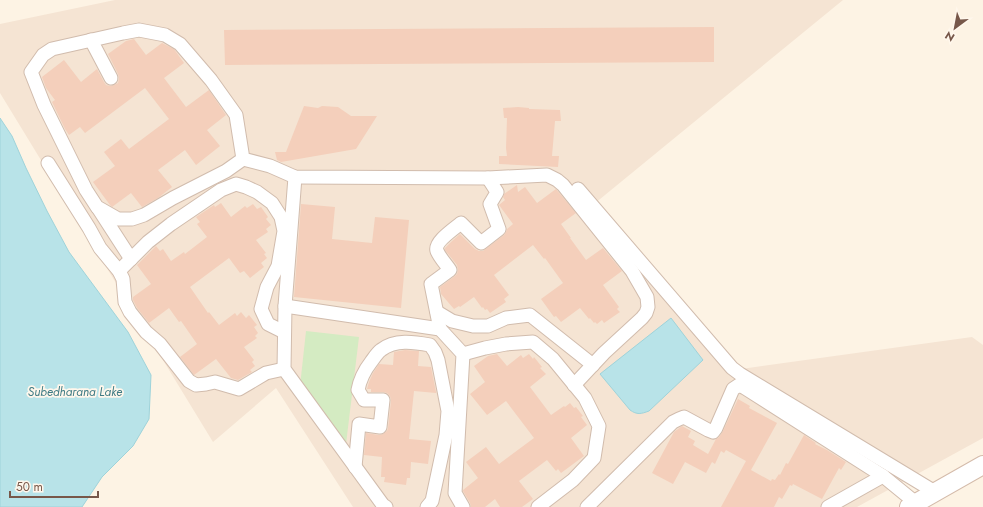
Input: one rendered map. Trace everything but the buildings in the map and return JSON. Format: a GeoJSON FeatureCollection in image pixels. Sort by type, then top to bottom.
{"type":"FeatureCollection","features":[{"type":"Feature","properties":{"kind":"main road"},"geometry":{"type":"LineString","coordinates":[[912,505],[983,465]]}},
{"type":"Feature","properties":{"kind":"street"},"geometry":{"type":"LineString","coordinates":[[131,259],[86,190],[36,87],[32,72],[43,55],[52,49],[139,30],[165,35],[180,44],[211,80],[236,115],[243,159]]}},
{"type":"Feature","properties":{"kind":"street"},"geometry":{"type":"LineString","coordinates":[[91,40],[110,78]]}},
{"type":"Feature","properties":{"kind":"street"},"geometry":{"type":"LineString","coordinates":[[97,207],[118,219],[132,219],[144,215],[173,198],[226,171],[243,159],[270,166],[295,177],[488,178],[547,175],[563,185],[632,271],[647,297],[648,307],[642,318],[574,385]]}},
{"type":"Feature","properties":{"kind":"street"},"geometry":{"type":"LineString","coordinates":[[48,163],[100,248],[119,271],[123,279],[125,302],[130,312],[146,332],[160,344],[189,380],[196,385],[215,382],[239,389],[266,372],[284,369]]}},
{"type":"Feature","properties":{"kind":"street"},"geometry":{"type":"LineString","coordinates":[[295,177],[285,306],[284,369],[383,505],[386,507]]}},
{"type":"Feature","properties":{"kind":"street"},"geometry":{"type":"LineString","coordinates":[[461,506],[455,493],[463,354],[440,329],[431,284],[450,270],[438,252],[438,243],[461,224],[481,243],[499,229],[490,204],[497,192],[488,178]]}},
{"type":"Feature","properties":{"kind":"street"},"geometry":{"type":"LineString","coordinates":[[119,271],[148,242],[171,224],[221,190],[236,184],[246,187],[272,202],[281,217],[284,230],[278,266],[267,288],[261,309],[268,324],[284,332]]}},
{"type":"Feature","properties":{"kind":"street"},"geometry":{"type":"LineString","coordinates":[[574,185],[732,368],[935,492]]}},
{"type":"Feature","properties":{"kind":"street"},"geometry":{"type":"LineString","coordinates":[[285,306],[440,329]]}},
{"type":"Feature","properties":{"kind":"street"},"geometry":{"type":"LineString","coordinates":[[437,312],[452,321],[473,326],[488,326],[506,318],[530,315],[593,365]]}},
{"type":"Feature","properties":{"kind":"street"},"geometry":{"type":"LineString","coordinates":[[355,467],[359,424],[380,427],[383,400],[364,400],[358,390],[364,371],[381,350],[393,344],[412,342],[430,345],[438,360],[448,411],[446,435],[432,501],[427,507]]}},
{"type":"Feature","properties":{"kind":"street"},"geometry":{"type":"LineString","coordinates":[[463,354],[506,344],[533,342],[553,358],[585,398],[599,426],[594,458],[572,480],[538,507]]}},
{"type":"Feature","properties":{"kind":"street"},"geometry":{"type":"LineString","coordinates":[[587,507],[679,418],[684,417],[713,432],[733,389],[739,386],[745,388],[883,476],[912,505]]}},
{"type":"Feature","properties":{"kind":"street"},"geometry":{"type":"LineString","coordinates":[[828,507],[883,476]]}},
{"type":"Feature","properties":{"kind":"shaded area"},"geometry":{"type":"Polygon","coordinates":[[[115,0],[843,0],[594,204],[741,369],[972,337],[983,345],[983,438],[857,507],[353,507],[276,388],[213,442],[0,93],[0,24],[115,0]]]}},
{"type":"Feature","properties":{"kind":"green space"},"geometry":{"type":"Polygon","coordinates":[[[306,331],[359,337],[346,444],[300,386],[306,331]]]}},
{"type":"Feature","properties":{"kind":"water","name":"Subedharana Lake"},"geometry":{"type":"Polygon","coordinates":[[[0,118],[12,136],[47,211],[69,252],[128,332],[151,375],[149,419],[133,446],[102,477],[82,507],[0,507],[0,118]]]}},
{"type":"Feature","properties":{"kind":"water"},"geometry":{"type":"Polygon","coordinates":[[[671,318],[703,360],[649,411],[635,413],[630,410],[600,374],[671,318]]]}}]}
